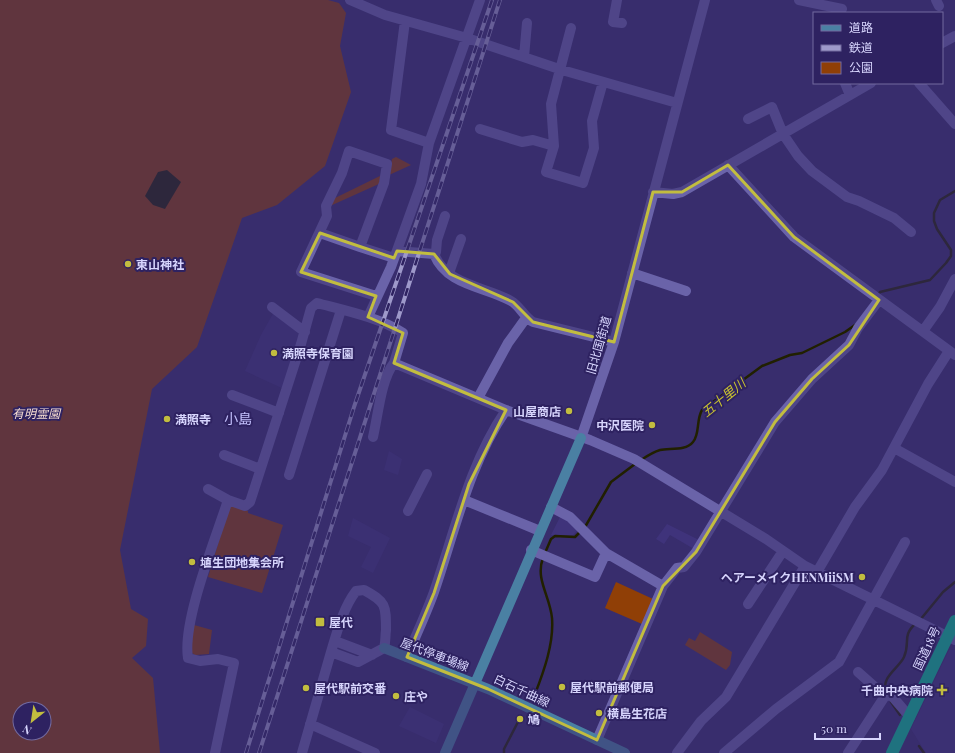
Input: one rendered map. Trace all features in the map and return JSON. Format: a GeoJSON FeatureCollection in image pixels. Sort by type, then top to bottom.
{"type":"FeatureCollection","features":[{"type":"Feature","properties":{"kind":"highway","name":"国道18号"},"geometry":{"type":"LineString","coordinates":[[892,753],[951,638],[955,621]]}},
{"type":"Feature","properties":{"kind":"main road","name":"旧北国街道"},"geometry":{"type":"LineString","coordinates":[[475,684],[531,550],[552,507],[582,438]]}},
{"type":"Feature","properties":{"kind":"main road","name":"屋代停車場線"},"geometry":{"type":"LineString","coordinates":[[384,648],[475,684]]}},
{"type":"Feature","properties":{"kind":"main road","name":"白石千曲線"},"geometry":{"type":"LineString","coordinates":[[445,753],[475,684],[626,753]]}},
{"type":"Feature","properties":{"kind":"street"},"geometry":{"type":"LineString","coordinates":[[350,0],[385,15],[404,21],[467,38],[562,70],[677,103]]}},
{"type":"Feature","properties":{"kind":"street"},"geometry":{"type":"LineString","coordinates":[[368,317],[376,296],[396,254],[421,184],[429,143],[480,0]]}},
{"type":"Feature","properties":{"kind":"street"},"geometry":{"type":"LineString","coordinates":[[617,0],[613,22],[622,23]]}},
{"type":"Feature","properties":{"kind":"street","name":"旧北国街道"},"geometry":{"type":"LineString","coordinates":[[582,438],[614,342],[705,0]]}},
{"type":"Feature","properties":{"kind":"street"},"geometry":{"type":"LineString","coordinates":[[799,0],[842,7]]}},
{"type":"Feature","properties":{"kind":"street"},"geometry":{"type":"LineString","coordinates":[[404,21],[391,130],[429,143]]}},
{"type":"Feature","properties":{"kind":"street"},"geometry":{"type":"LineString","coordinates":[[524,57],[527,23]]}},
{"type":"Feature","properties":{"kind":"street"},"geometry":{"type":"LineString","coordinates":[[571,28],[562,70],[551,104],[554,146],[546,172],[583,183],[594,148],[592,121],[603,82]]}},
{"type":"Feature","properties":{"kind":"street"},"geometry":{"type":"LineString","coordinates":[[943,42],[955,36]]}},
{"type":"Feature","properties":{"kind":"street"},"geometry":{"type":"LineString","coordinates":[[845,84],[850,95]]}},
{"type":"Feature","properties":{"kind":"street"},"geometry":{"type":"LineString","coordinates":[[653,192],[673,194],[682,192],[869,84]]}},
{"type":"Feature","properties":{"kind":"street"},"geometry":{"type":"LineString","coordinates":[[920,84],[954,119]]}},
{"type":"Feature","properties":{"kind":"street"},"geometry":{"type":"LineString","coordinates":[[748,119],[772,107],[783,134],[798,156],[812,171],[831,187],[847,197],[859,201],[894,218],[911,232]]}},
{"type":"Feature","properties":{"kind":"street"},"geometry":{"type":"LineString","coordinates":[[480,129],[522,142],[533,140],[554,146]]}},
{"type":"Feature","properties":{"kind":"street"},"geometry":{"type":"LineString","coordinates":[[360,247],[384,183],[387,164],[349,151],[342,173],[326,206],[327,216],[301,272],[376,296]]}},
{"type":"Feature","properties":{"kind":"street"},"geometry":{"type":"LineString","coordinates":[[728,165],[788,232],[952,353],[903,428],[882,470],[855,507],[817,572]]}},
{"type":"Feature","properties":{"kind":"street"},"geometry":{"type":"LineString","coordinates":[[434,254],[436,252],[437,240],[445,216]]}},
{"type":"Feature","properties":{"kind":"street"},"geometry":{"type":"LineString","coordinates":[[320,233],[360,247],[396,254],[434,254]]}},
{"type":"Feature","properties":{"kind":"street"},"geometry":{"type":"LineString","coordinates":[[449,273],[461,239]]}},
{"type":"Feature","properties":{"kind":"street"},"geometry":{"type":"LineString","coordinates":[[434,254],[449,273],[470,286],[500,295],[513,302],[526,318],[533,322],[614,342]]}},
{"type":"Feature","properties":{"kind":"street"},"geometry":{"type":"LineString","coordinates":[[632,273],[686,291]]}},
{"type":"Feature","properties":{"kind":"street"},"geometry":{"type":"LineString","coordinates":[[923,331],[940,307],[955,279]]}},
{"type":"Feature","properties":{"kind":"street"},"geometry":{"type":"LineString","coordinates":[[597,740],[663,586],[678,568],[684,567],[696,552],[722,513],[745,474],[751,460],[775,422],[812,379],[848,345],[876,298]]}},
{"type":"Feature","properties":{"kind":"street"},"geometry":{"type":"LineString","coordinates":[[208,489],[228,500],[245,506],[250,502],[305,332],[311,308],[318,303],[368,317],[396,328],[403,333],[394,363],[390,368],[385,382],[373,437]]}},
{"type":"Feature","properties":{"kind":"street"},"geometry":{"type":"LineString","coordinates":[[272,306],[305,332]]}},
{"type":"Feature","properties":{"kind":"street"},"geometry":{"type":"LineString","coordinates":[[289,475],[341,310]]}},
{"type":"Feature","properties":{"kind":"street"},"geometry":{"type":"LineString","coordinates":[[478,398],[508,343],[526,318]]}},
{"type":"Feature","properties":{"kind":"street"},"geometry":{"type":"LineString","coordinates":[[394,363],[506,410],[582,438],[638,462],[766,539],[805,566],[951,638]]}},
{"type":"Feature","properties":{"kind":"street"},"geometry":{"type":"LineString","coordinates":[[232,396],[279,412]]}},
{"type":"Feature","properties":{"kind":"street"},"geometry":{"type":"LineString","coordinates":[[407,657],[434,593],[472,477],[490,437],[506,410]]}},
{"type":"Feature","properties":{"kind":"street"},"geometry":{"type":"LineString","coordinates":[[894,448],[955,482]]}},
{"type":"Feature","properties":{"kind":"street"},"geometry":{"type":"LineString","coordinates":[[224,454],[260,470]]}},
{"type":"Feature","properties":{"kind":"street"},"geometry":{"type":"LineString","coordinates":[[408,511],[427,474]]}},
{"type":"Feature","properties":{"kind":"street"},"geometry":{"type":"LineString","coordinates":[[215,753],[234,663],[218,659],[200,661],[188,658],[188,633],[198,594],[228,500]]}},
{"type":"Feature","properties":{"kind":"street"},"geometry":{"type":"LineString","coordinates":[[464,500],[540,531]]}},
{"type":"Feature","properties":{"kind":"street"},"geometry":{"type":"LineString","coordinates":[[552,507],[570,517],[606,553],[663,586]]}},
{"type":"Feature","properties":{"kind":"street"},"geometry":{"type":"LineString","coordinates":[[724,753],[776,709],[838,662],[905,542]]}},
{"type":"Feature","properties":{"kind":"street"},"geometry":{"type":"LineString","coordinates":[[531,550],[595,577],[606,553]]}},
{"type":"Feature","properties":{"kind":"street"},"geometry":{"type":"LineString","coordinates":[[748,604],[783,552]]}},
{"type":"Feature","properties":{"kind":"street"},"geometry":{"type":"LineString","coordinates":[[677,753],[701,721],[726,697],[805,566]]}},
{"type":"Feature","properties":{"kind":"street"},"geometry":{"type":"LineString","coordinates":[[302,753],[331,652],[352,596],[356,591],[364,590],[379,598],[384,603],[387,619],[387,641],[384,648],[358,662],[331,652]]}},
{"type":"Feature","properties":{"kind":"street"},"geometry":{"type":"LineString","coordinates":[[335,640],[372,655]]}},
{"type":"Feature","properties":{"kind":"street"},"geometry":{"type":"LineString","coordinates":[[858,672],[888,696],[910,717]]}},
{"type":"Feature","properties":{"kind":"street"},"geometry":{"type":"LineString","coordinates":[[848,753],[888,696]]}},
{"type":"Feature","properties":{"kind":"street"},"geometry":{"type":"LineString","coordinates":[[310,724],[375,753]]}},
{"type":"Feature","properties":{"kind":"highlighted area"},"geometry":{"type":"Polygon","coordinates":[[[728,165],[794,237],[879,300],[849,345],[812,379],[775,422],[696,552],[663,586],[597,740],[488,689],[407,657],[434,593],[469,484],[506,410],[394,363],[403,333],[368,317],[376,296],[301,272],[320,233],[394,258],[397,251],[434,254],[450,274],[513,302],[533,322],[614,342],[653,192],[682,192],[728,165]]]}},
{"type":"Feature","properties":{"kind":"shaded area"},"geometry":{"type":"Polygon","coordinates":[[[167,170],[181,182],[165,209],[153,205],[145,196],[158,172],[167,170]]]}},
{"type":"Feature","properties":{"kind":"shaded area","name":"満照寺保育園"},"geometry":{"type":"Polygon","coordinates":[[[274,312],[301,335],[284,389],[245,371],[261,335],[274,312]]]}},
{"type":"Feature","properties":{"kind":"shaded area"},"geometry":{"type":"Polygon","coordinates":[[[389,451],[402,459],[398,475],[384,470],[389,451]]]}},
{"type":"Feature","properties":{"kind":"shaded area"},"geometry":{"type":"Polygon","coordinates":[[[561,515],[578,530],[573,535],[551,535],[561,515]]]}},
{"type":"Feature","properties":{"kind":"shaded area"},"geometry":{"type":"Polygon","coordinates":[[[353,518],[390,538],[373,573],[361,567],[371,547],[348,536],[353,518]]]}},
{"type":"Feature","properties":{"kind":"shaded area"},"geometry":{"type":"Polygon","coordinates":[[[667,524],[699,540],[694,549],[670,535],[664,544],[656,539],[667,524]]]}},
{"type":"Feature","properties":{"kind":"shaded area","name":"千曲中央病院"},"geometry":{"type":"Polygon","coordinates":[[[949,650],[955,650],[955,753],[926,753],[911,729],[949,650]]]}},
{"type":"Feature","properties":{"kind":"shaded area"},"geometry":{"type":"Polygon","coordinates":[[[410,707],[444,724],[436,743],[399,726],[410,707]]]}},
{"type":"Feature","properties":{"kind":"green space","name":"有明霊園"},"geometry":{"type":"Polygon","coordinates":[[[0,0],[328,0],[339,3],[346,13],[340,46],[351,92],[325,166],[277,205],[242,218],[197,347],[152,389],[120,550],[131,609],[148,619],[146,646],[132,658],[153,678],[160,753],[0,753],[0,0]]]}},
{"type":"Feature","properties":{"kind":"green space"},"geometry":{"type":"Polygon","coordinates":[[[396,157],[411,165],[389,175],[392,159],[396,157]]]}},
{"type":"Feature","properties":{"kind":"green space"},"geometry":{"type":"Polygon","coordinates":[[[382,175],[381,183],[330,206],[335,198],[382,175]]]}},
{"type":"Feature","properties":{"kind":"green space"},"geometry":{"type":"Polygon","coordinates":[[[230,504],[248,511],[248,513],[283,525],[262,593],[208,577],[230,504]]]}},
{"type":"Feature","properties":{"kind":"green space"},"geometry":{"type":"Polygon","coordinates":[[[616,582],[653,599],[642,624],[605,608],[616,582]]]}},
{"type":"Feature","properties":{"kind":"green space"},"geometry":{"type":"Polygon","coordinates":[[[194,625],[212,630],[209,654],[195,655],[192,653],[192,635],[194,625]]]}},
{"type":"Feature","properties":{"kind":"green space"},"geometry":{"type":"Polygon","coordinates":[[[700,632],[732,652],[730,665],[726,670],[685,645],[689,638],[695,641],[700,632]]]}},
{"type":"Feature","properties":{"kind":"waterway","name":"五十里川"},"geometry":{"type":"LineString","coordinates":[[877,296],[880,292],[930,280],[946,263],[951,256],[951,250],[937,229],[934,221],[934,213],[940,200],[955,191]]}},
{"type":"Feature","properties":{"kind":"waterway","name":"五十里川"},"geometry":{"type":"LineString","coordinates":[[641,460],[660,450],[682,448],[690,445],[697,435],[699,418],[702,410],[762,366],[790,355],[802,353],[845,332],[855,325]]}},
{"type":"Feature","properties":{"kind":"waterway","name":"五十里川"},"geometry":{"type":"LineString","coordinates":[[585,527],[611,482],[635,464]]}},
{"type":"Feature","properties":{"kind":"waterway","name":"五十里川"},"geometry":{"type":"LineString","coordinates":[[545,553],[551,539],[555,536],[575,537],[581,531]]}},
{"type":"Feature","properties":{"kind":"waterway","name":"五十里川"},"geometry":{"type":"LineString","coordinates":[[535,694],[548,657],[552,628],[551,610],[541,573],[543,558]]}},
{"type":"Feature","properties":{"kind":"waterway"},"geometry":{"type":"LineString","coordinates":[[920,620],[943,592],[955,582]]}},
{"type":"Feature","properties":{"kind":"waterway"},"geometry":{"type":"LineString","coordinates":[[886,691],[886,681],[902,661],[906,652],[907,636],[911,628],[916,623]]}},
{"type":"Feature","properties":{"kind":"waterway"},"geometry":{"type":"LineString","coordinates":[[891,702],[900,715]]}},
{"type":"Feature","properties":{"kind":"waterway","name":"五十里川"},"geometry":{"type":"LineString","coordinates":[[504,753],[504,749],[519,720]]}},
{"type":"Feature","properties":{"kind":"waterway"},"geometry":{"type":"LineString","coordinates":[[919,746],[924,753]]}},
{"type":"Feature","properties":{"kind":"railway"},"geometry":{"type":"LineString","coordinates":[[246,753],[354,407],[492,0]]}},
{"type":"Feature","properties":{"kind":"railway"},"geometry":{"type":"LineString","coordinates":[[259,753],[500,0]]}},
{"type":"Feature","properties":{"kind":"place","name":"東山神社"},"geometry":{"type":"Point","coordinates":[128,264]}},
{"type":"Feature","properties":{"kind":"place","name":"満照寺保育園"},"geometry":{"type":"Point","coordinates":[274,353]}},
{"type":"Feature","properties":{"kind":"place","name":"山屋商店"},"geometry":{"type":"Point","coordinates":[569,411]}},
{"type":"Feature","properties":{"kind":"place","name":"満照寺"},"geometry":{"type":"Point","coordinates":[167,419]}},
{"type":"Feature","properties":{"kind":"place","name":"中沢医院"},"geometry":{"type":"Point","coordinates":[652,425]}},
{"type":"Feature","properties":{"kind":"place","name":"埴生団地集会所"},"geometry":{"type":"Point","coordinates":[192,562]}},
{"type":"Feature","properties":{"kind":"place","name":"ヘアーメイクHENMiiSM"},"geometry":{"type":"Point","coordinates":[862,577]}},
{"type":"Feature","properties":{"kind":"place","name":"屋代"},"geometry":{"type":"Point","coordinates":[320,622]}},
{"type":"Feature","properties":{"kind":"place","name":"屋代駅前郵便局"},"geometry":{"type":"Point","coordinates":[562,687]}},
{"type":"Feature","properties":{"kind":"place","name":"屋代駅前交番"},"geometry":{"type":"Point","coordinates":[306,688]}},
{"type":"Feature","properties":{"kind":"place","name":"千曲中央病院"},"geometry":{"type":"Point","coordinates":[942,690]}},
{"type":"Feature","properties":{"kind":"place","name":"庄や"},"geometry":{"type":"Point","coordinates":[396,696]}},
{"type":"Feature","properties":{"kind":"place","name":"横島生花店"},"geometry":{"type":"Point","coordinates":[599,713]}},
{"type":"Feature","properties":{"kind":"place","name":"鳩"},"geometry":{"type":"Point","coordinates":[520,719]}},
{"type":"Feature","properties":{"kind":"district","name":"小島"},"geometry":{"type":"Point","coordinates":[238,418]}}]}
